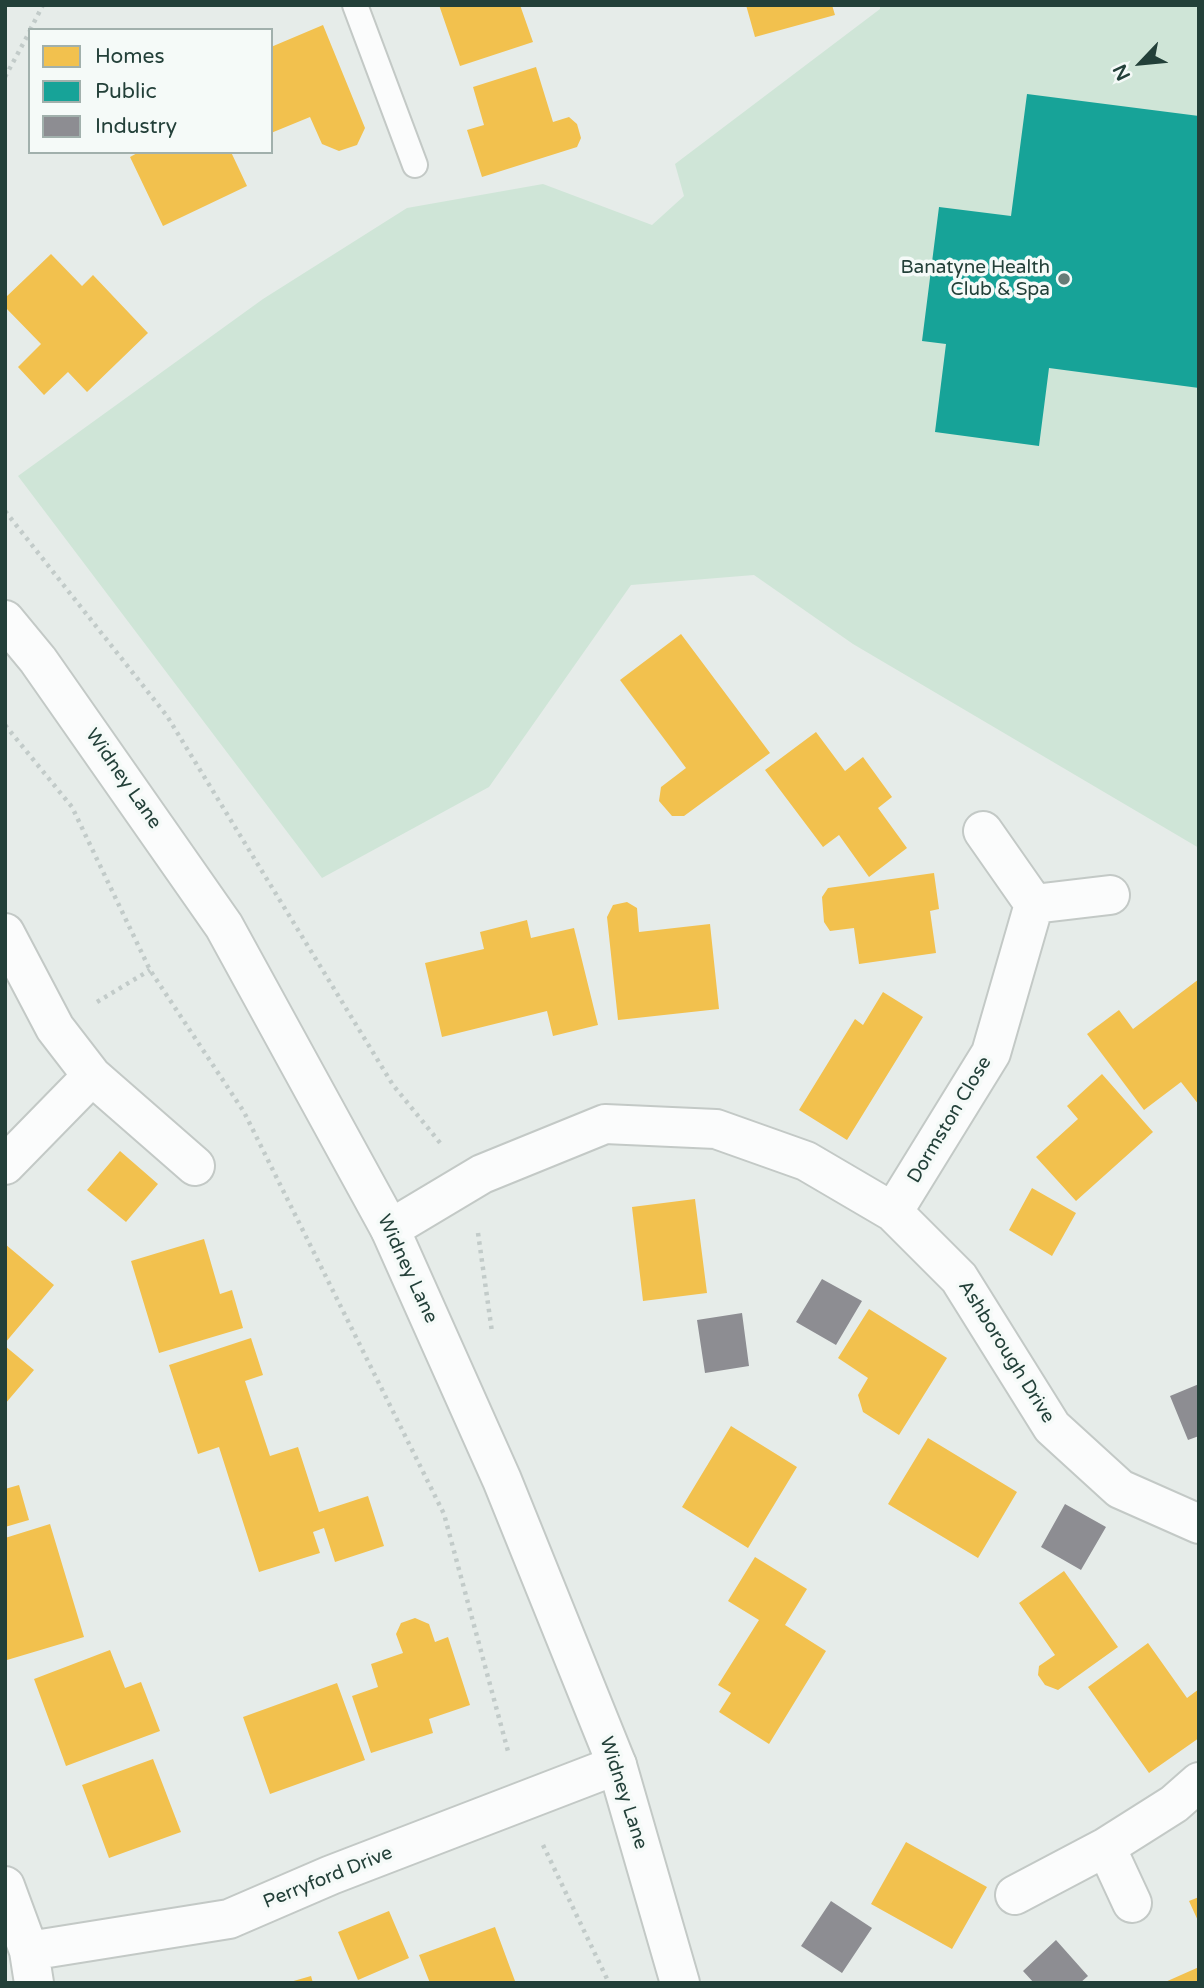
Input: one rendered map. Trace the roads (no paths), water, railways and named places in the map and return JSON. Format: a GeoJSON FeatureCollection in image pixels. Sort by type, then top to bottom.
{"type":"FeatureCollection","features":[{"type":"Feature","properties":{"kind":"street","name":"Widney Lane"},"geometry":{"type":"LineString","coordinates":[[5,620],[38,660],[224,926],[390,1229],[502,1480],[617,1765],[680,1983]]}},
{"type":"Feature","properties":{"kind":"street"},"geometry":{"type":"LineString","coordinates":[[983,831],[1034,904],[1110,895]]}},
{"type":"Feature","properties":{"kind":"street","name":"Dormston Close"},"geometry":{"type":"LineString","coordinates":[[894,1212],[991,1053],[1034,904]]}},
{"type":"Feature","properties":{"kind":"street"},"geometry":{"type":"LineString","coordinates":[[5,933],[55,1028],[92,1076],[195,1166]]}},
{"type":"Feature","properties":{"kind":"street"},"geometry":{"type":"LineString","coordinates":[[5,1165],[92,1076]]}},
{"type":"Feature","properties":{"kind":"street","name":"Ashborough Drive"},"geometry":{"type":"LineString","coordinates":[[390,1229],[482,1174],[605,1124],[716,1129],[806,1161],[894,1212],[959,1278],[1052,1427],[1120,1489],[1199,1524]]}},
{"type":"Feature","properties":{"kind":"street","name":"Perryford Drive"},"geometry":{"type":"LineString","coordinates":[[5,1886],[31,1967],[229,1919],[331,1875],[617,1765]]}},
{"type":"Feature","properties":{"kind":"street"},"geometry":{"type":"LineString","coordinates":[[1016,1895],[1106,1847],[1174,1804],[1199,1782]]}},
{"type":"Feature","properties":{"kind":"street"},"geometry":{"type":"LineString","coordinates":[[1106,1847],[1132,1903]]}},
{"type":"Feature","properties":{"kind":"lane"},"geometry":{"type":"LineString","coordinates":[[355,5],[415,165]]}},
{"type":"Feature","properties":{"kind":"place","name":"Banatyne Health Club & Spa"},"geometry":{"type":"Point","coordinates":[1064,279]}}]}
